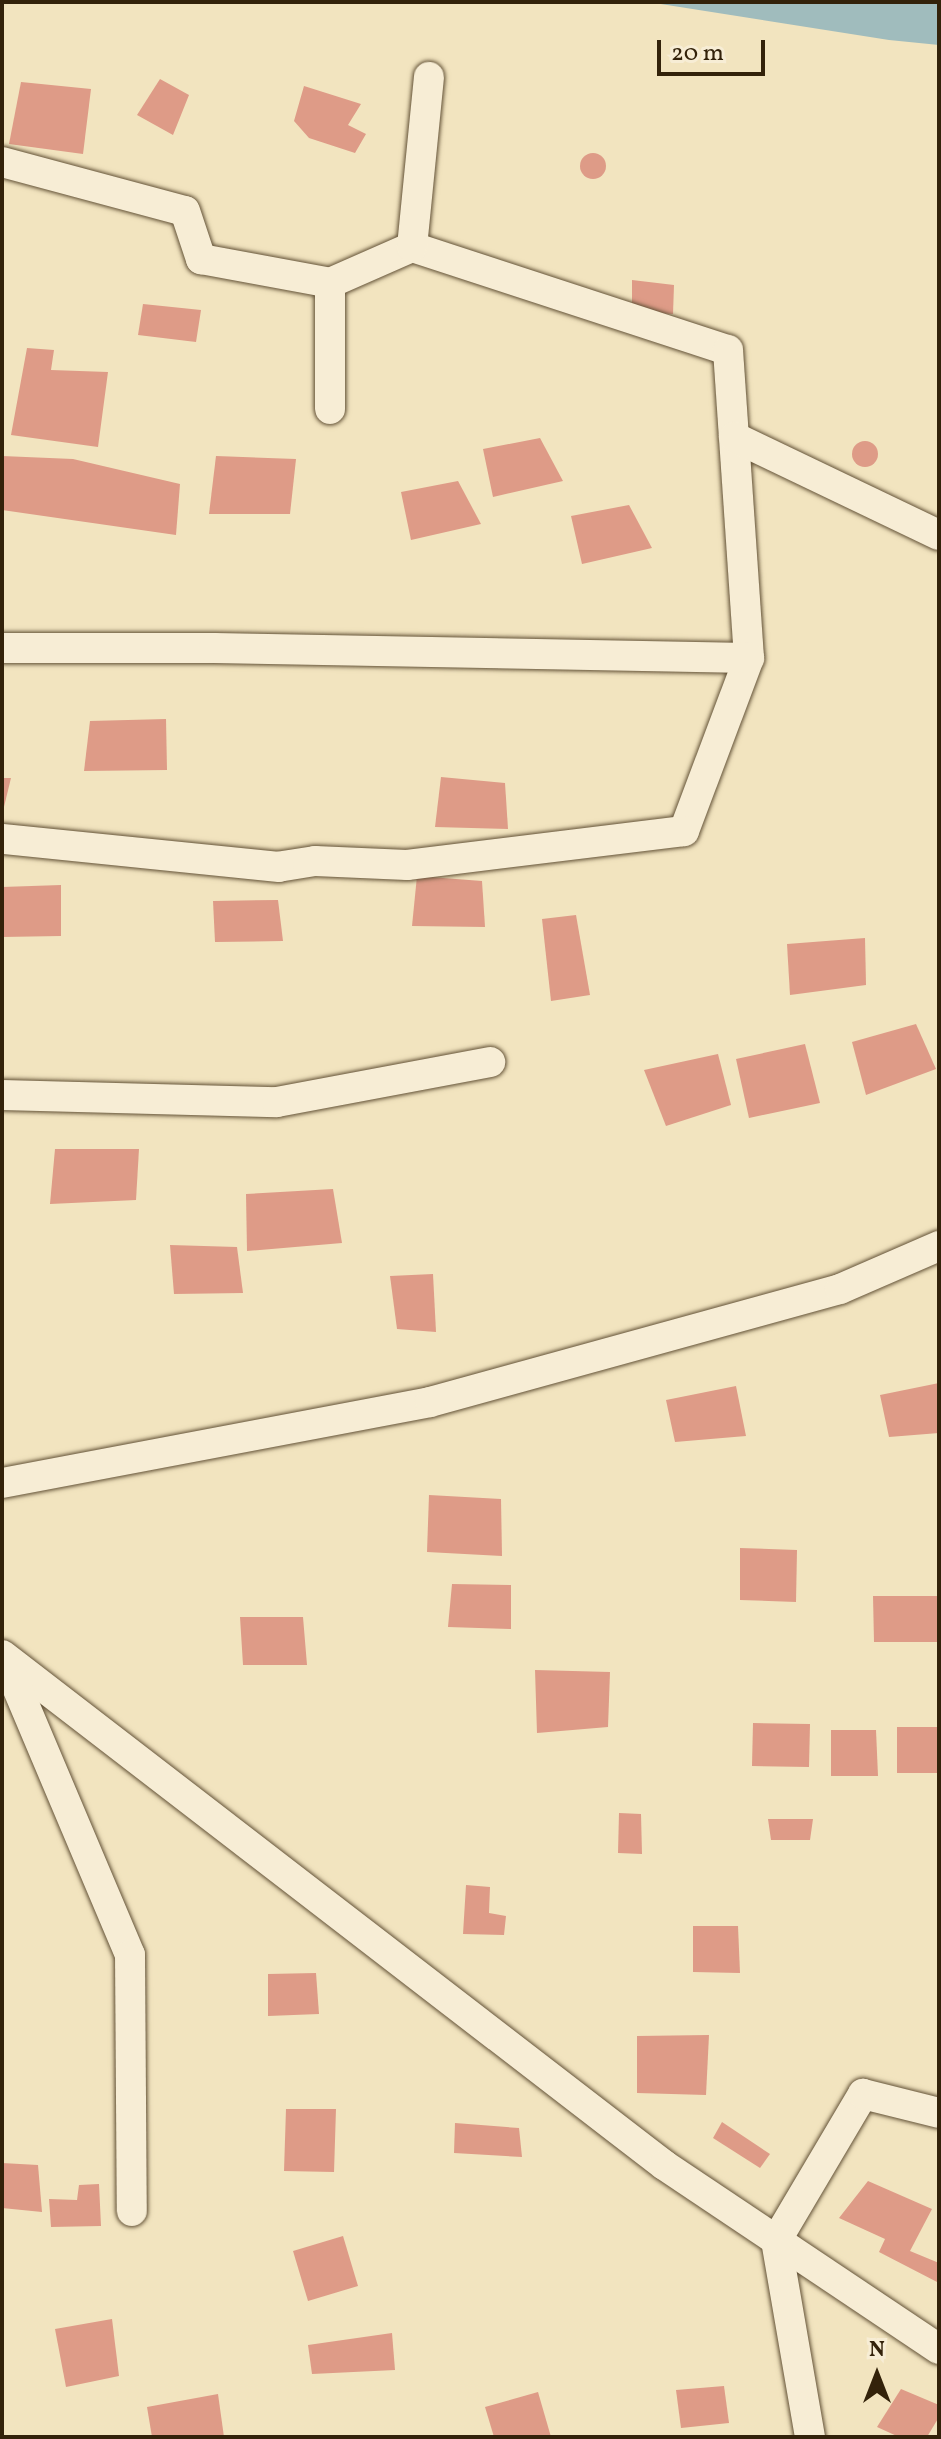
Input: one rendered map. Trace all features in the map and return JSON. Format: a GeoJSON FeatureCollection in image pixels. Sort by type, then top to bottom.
{"type":"FeatureCollection","features":[{"type":"Feature","properties":{"kind":"street"},"geometry":{"type":"LineString","coordinates":[[412,247],[429,77]]}},
{"type":"Feature","properties":{"kind":"street"},"geometry":{"type":"LineString","coordinates":[[2,162],[185,211],[201,259],[330,283],[412,247],[728,350],[749,658],[684,831],[407,865],[315,861],[279,867],[2,839]]}},
{"type":"Feature","properties":{"kind":"street"},"geometry":{"type":"LineString","coordinates":[[330,283],[330,409]]}},
{"type":"Feature","properties":{"kind":"street"},"geometry":{"type":"LineString","coordinates":[[734,437],[939,535]]}},
{"type":"Feature","properties":{"kind":"street"},"geometry":{"type":"LineString","coordinates":[[2,648],[749,658]]}},
{"type":"Feature","properties":{"kind":"street"},"geometry":{"type":"LineString","coordinates":[[2,1095],[277,1102],[490,1062]]}},
{"type":"Feature","properties":{"kind":"street"},"geometry":{"type":"LineString","coordinates":[[2,1483],[430,1402],[840,1289],[939,1246]]}},
{"type":"Feature","properties":{"kind":"street"},"geometry":{"type":"LineString","coordinates":[[3,1656],[130,1955],[132,2211]]}},
{"type":"Feature","properties":{"kind":"street"},"geometry":{"type":"LineString","coordinates":[[3,1656],[664,2165],[939,2349]]}},
{"type":"Feature","properties":{"kind":"street"},"geometry":{"type":"LineString","coordinates":[[810,2437],[776,2241],[863,2094],[939,2113]]}},
{"type":"Feature","properties":{"kind":"water"},"geometry":{"type":"Polygon","coordinates":[[[648,2],[939,2],[939,45],[889,40],[648,2]]]}},
{"type":"Feature","properties":{"kind":"building"},"geometry":{"type":"Polygon","coordinates":[[[160,79],[189,95],[173,135],[137,115],[160,79]]]}},
{"type":"Feature","properties":{"kind":"building"},"geometry":{"type":"Polygon","coordinates":[[[21,82],[91,89],[83,154],[9,144],[21,82]]]}},
{"type":"Feature","properties":{"kind":"building"},"geometry":{"type":"Polygon","coordinates":[[[304,86],[361,104],[348,125],[366,134],[355,153],[309,138],[294,121],[304,86]]]}},
{"type":"Feature","properties":{"kind":"building"},"geometry":{"type":"Polygon","coordinates":[[[593,153],[602,157],[606,166],[602,175],[593,179],[584,175],[580,166],[584,157],[593,153]]]}},
{"type":"Feature","properties":{"kind":"building"},"geometry":{"type":"Polygon","coordinates":[[[632,280],[674,285],[673,314],[632,312],[632,280]]]}},
{"type":"Feature","properties":{"kind":"building"},"geometry":{"type":"Polygon","coordinates":[[[143,304],[201,310],[196,342],[138,335],[143,304]]]}},
{"type":"Feature","properties":{"kind":"building"},"geometry":{"type":"Polygon","coordinates":[[[27,348],[54,350],[51,370],[108,372],[98,447],[11,435],[27,348]]]}},
{"type":"Feature","properties":{"kind":"building"},"geometry":{"type":"Polygon","coordinates":[[[540,438],[563,481],[493,497],[483,449],[540,438]]]}},
{"type":"Feature","properties":{"kind":"building"},"geometry":{"type":"Polygon","coordinates":[[[865,441],[874,445],[878,454],[874,463],[865,467],[856,463],[852,454],[856,445],[865,441]]]}},
{"type":"Feature","properties":{"kind":"building"},"geometry":{"type":"Polygon","coordinates":[[[2,456],[73,459],[180,484],[176,535],[2,510],[2,456]]]}},
{"type":"Feature","properties":{"kind":"building"},"geometry":{"type":"Polygon","coordinates":[[[216,456],[296,459],[290,514],[209,514],[216,456]]]}},
{"type":"Feature","properties":{"kind":"building"},"geometry":{"type":"Polygon","coordinates":[[[458,481],[481,524],[411,540],[401,492],[458,481]]]}},
{"type":"Feature","properties":{"kind":"building"},"geometry":{"type":"Polygon","coordinates":[[[629,505],[652,548],[582,564],[571,516],[629,505]]]}},
{"type":"Feature","properties":{"kind":"building"},"geometry":{"type":"Polygon","coordinates":[[[166,719],[167,770],[84,771],[90,721],[166,719]]]}},
{"type":"Feature","properties":{"kind":"building"},"geometry":{"type":"Polygon","coordinates":[[[441,777],[505,783],[508,829],[435,827],[441,777]]]}},
{"type":"Feature","properties":{"kind":"building"},"geometry":{"type":"Polygon","coordinates":[[[2,778],[11,778],[3,811],[2,811],[2,778]]]}},
{"type":"Feature","properties":{"kind":"building"},"geometry":{"type":"Polygon","coordinates":[[[417,876],[482,881],[485,927],[412,926],[417,876]]]}},
{"type":"Feature","properties":{"kind":"building"},"geometry":{"type":"Polygon","coordinates":[[[61,885],[61,936],[2,937],[2,887],[61,885]]]}},
{"type":"Feature","properties":{"kind":"building"},"geometry":{"type":"Polygon","coordinates":[[[278,900],[283,941],[215,942],[213,901],[278,900]]]}},
{"type":"Feature","properties":{"kind":"building"},"geometry":{"type":"Polygon","coordinates":[[[576,915],[590,995],[551,1001],[542,919],[576,915]]]}},
{"type":"Feature","properties":{"kind":"building"},"geometry":{"type":"Polygon","coordinates":[[[865,938],[866,985],[790,995],[787,944],[865,938]]]}},
{"type":"Feature","properties":{"kind":"building"},"geometry":{"type":"Polygon","coordinates":[[[916,1024],[936,1069],[866,1095],[852,1042],[916,1024]]]}},
{"type":"Feature","properties":{"kind":"building"},"geometry":{"type":"Polygon","coordinates":[[[805,1044],[820,1103],[749,1118],[736,1059],[805,1044]]]}},
{"type":"Feature","properties":{"kind":"building"},"geometry":{"type":"Polygon","coordinates":[[[718,1054],[731,1105],[666,1126],[644,1070],[718,1054]]]}},
{"type":"Feature","properties":{"kind":"building"},"geometry":{"type":"Polygon","coordinates":[[[55,1149],[139,1149],[136,1200],[50,1204],[55,1149]]]}},
{"type":"Feature","properties":{"kind":"building"},"geometry":{"type":"Polygon","coordinates":[[[333,1189],[342,1243],[247,1251],[246,1194],[333,1189]]]}},
{"type":"Feature","properties":{"kind":"building"},"geometry":{"type":"Polygon","coordinates":[[[170,1245],[237,1247],[243,1293],[174,1294],[170,1245]]]}},
{"type":"Feature","properties":{"kind":"building"},"geometry":{"type":"Polygon","coordinates":[[[433,1274],[436,1332],[397,1329],[390,1276],[433,1274]]]}},
{"type":"Feature","properties":{"kind":"building"},"geometry":{"type":"Polygon","coordinates":[[[939,1383],[939,1433],[889,1437],[880,1395],[939,1383]]]}},
{"type":"Feature","properties":{"kind":"building"},"geometry":{"type":"Polygon","coordinates":[[[736,1386],[746,1436],[675,1442],[666,1400],[736,1386]]]}},
{"type":"Feature","properties":{"kind":"building"},"geometry":{"type":"Polygon","coordinates":[[[429,1495],[501,1499],[502,1556],[427,1552],[429,1495]]]}},
{"type":"Feature","properties":{"kind":"building"},"geometry":{"type":"Polygon","coordinates":[[[740,1548],[797,1550],[796,1602],[740,1600],[740,1548]]]}},
{"type":"Feature","properties":{"kind":"building"},"geometry":{"type":"Polygon","coordinates":[[[452,1584],[511,1585],[511,1629],[448,1627],[452,1584]]]}},
{"type":"Feature","properties":{"kind":"building"},"geometry":{"type":"Polygon","coordinates":[[[873,1596],[939,1596],[939,1642],[874,1642],[873,1596]]]}},
{"type":"Feature","properties":{"kind":"building"},"geometry":{"type":"Polygon","coordinates":[[[240,1617],[303,1617],[307,1665],[243,1665],[240,1617]]]}},
{"type":"Feature","properties":{"kind":"building"},"geometry":{"type":"Polygon","coordinates":[[[535,1670],[610,1672],[608,1727],[537,1733],[535,1670]]]}},
{"type":"Feature","properties":{"kind":"building"},"geometry":{"type":"Polygon","coordinates":[[[753,1723],[810,1724],[809,1767],[752,1766],[753,1723]]]}},
{"type":"Feature","properties":{"kind":"building"},"geometry":{"type":"Polygon","coordinates":[[[897,1727],[939,1727],[939,1773],[897,1773],[897,1727]]]}},
{"type":"Feature","properties":{"kind":"building"},"geometry":{"type":"Polygon","coordinates":[[[831,1730],[876,1730],[878,1776],[831,1776],[831,1730]]]}},
{"type":"Feature","properties":{"kind":"building"},"geometry":{"type":"Polygon","coordinates":[[[619,1813],[641,1814],[642,1854],[618,1853],[619,1813]]]}},
{"type":"Feature","properties":{"kind":"building"},"geometry":{"type":"Polygon","coordinates":[[[768,1819],[813,1819],[810,1840],[771,1840],[768,1819]]]}},
{"type":"Feature","properties":{"kind":"building"},"geometry":{"type":"Polygon","coordinates":[[[466,1885],[490,1887],[489,1913],[506,1916],[504,1935],[463,1934],[466,1885]]]}},
{"type":"Feature","properties":{"kind":"building"},"geometry":{"type":"Polygon","coordinates":[[[693,1926],[738,1926],[740,1973],[693,1972],[693,1926]]]}},
{"type":"Feature","properties":{"kind":"building"},"geometry":{"type":"Polygon","coordinates":[[[316,1973],[319,2014],[268,2016],[268,1974],[316,1973]]]}},
{"type":"Feature","properties":{"kind":"building"},"geometry":{"type":"Polygon","coordinates":[[[709,2035],[706,2095],[637,2093],[637,2036],[709,2035]]]}},
{"type":"Feature","properties":{"kind":"building"},"geometry":{"type":"Polygon","coordinates":[[[286,2109],[336,2109],[334,2172],[284,2171],[286,2109]]]}},
{"type":"Feature","properties":{"kind":"building"},"geometry":{"type":"Polygon","coordinates":[[[722,2122],[770,2154],[760,2168],[713,2138],[722,2122]]]}},
{"type":"Feature","properties":{"kind":"building"},"geometry":{"type":"Polygon","coordinates":[[[455,2123],[519,2128],[522,2157],[454,2153],[455,2123]]]}},
{"type":"Feature","properties":{"kind":"building"},"geometry":{"type":"Polygon","coordinates":[[[2,2163],[38,2165],[42,2212],[2,2208],[2,2163]]]}},
{"type":"Feature","properties":{"kind":"building"},"geometry":{"type":"Polygon","coordinates":[[[868,2181],[932,2209],[910,2251],[939,2263],[939,2283],[879,2252],[885,2239],[839,2218],[868,2181]]]}},
{"type":"Feature","properties":{"kind":"building"},"geometry":{"type":"Polygon","coordinates":[[[99,2184],[101,2226],[51,2227],[49,2199],[77,2200],[79,2185],[99,2184]]]}},
{"type":"Feature","properties":{"kind":"building"},"geometry":{"type":"Polygon","coordinates":[[[343,2236],[358,2286],[308,2301],[293,2251],[343,2236]]]}},
{"type":"Feature","properties":{"kind":"building"},"geometry":{"type":"Polygon","coordinates":[[[112,2319],[119,2376],[66,2387],[55,2329],[112,2319]]]}},
{"type":"Feature","properties":{"kind":"building"},"geometry":{"type":"Polygon","coordinates":[[[392,2333],[395,2370],[312,2374],[308,2345],[392,2333]]]}},
{"type":"Feature","properties":{"kind":"building"},"geometry":{"type":"Polygon","coordinates":[[[724,2386],[729,2423],[681,2428],[676,2390],[724,2386]]]}},
{"type":"Feature","properties":{"kind":"building"},"geometry":{"type":"Polygon","coordinates":[[[901,2389],[939,2405],[939,2417],[927,2437],[899,2437],[877,2427],[901,2389]]]}},
{"type":"Feature","properties":{"kind":"building"},"geometry":{"type":"Polygon","coordinates":[[[538,2392],[551,2437],[494,2437],[485,2407],[538,2392]]]}},
{"type":"Feature","properties":{"kind":"building"},"geometry":{"type":"Polygon","coordinates":[[[218,2394],[224,2437],[152,2437],[147,2407],[218,2394]]]}}]}
